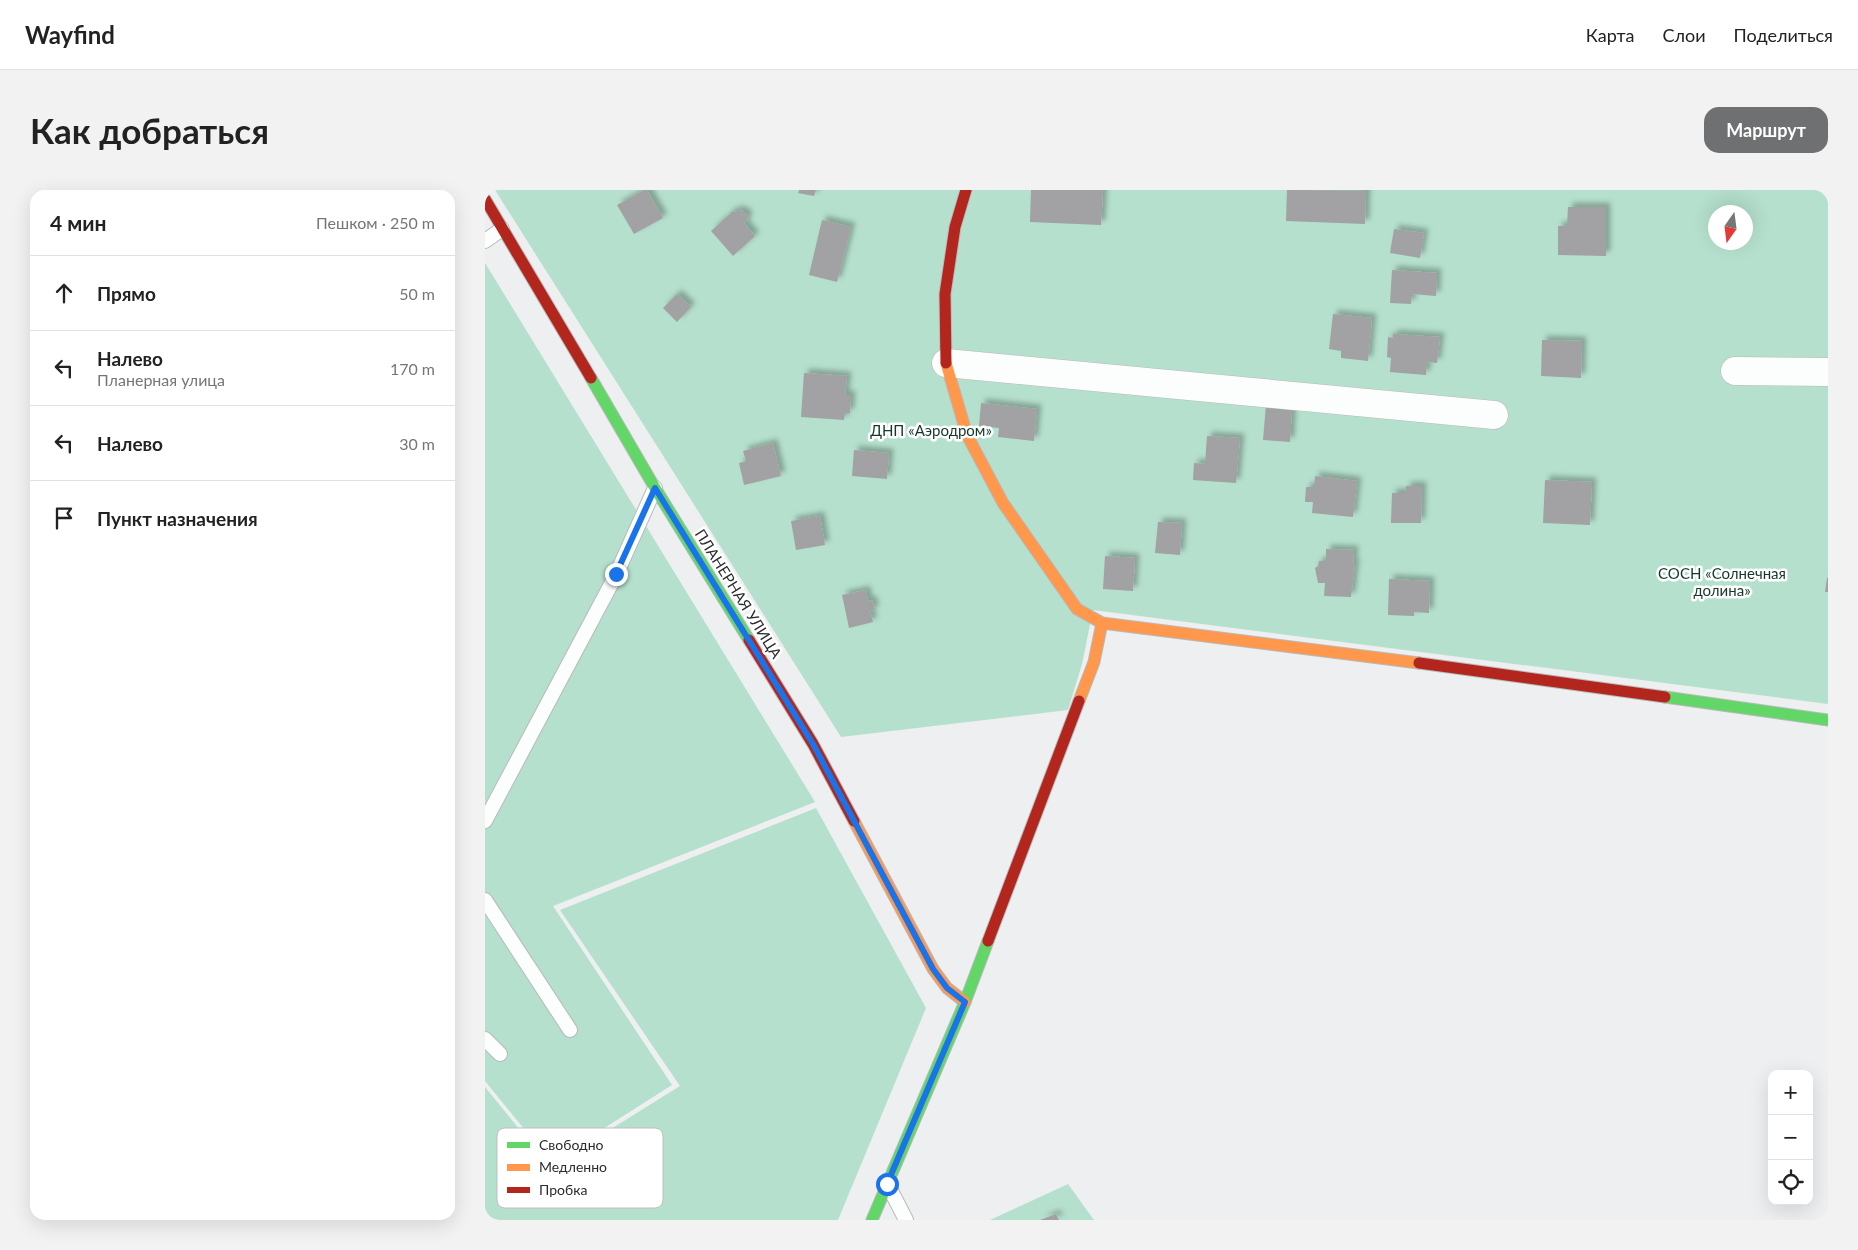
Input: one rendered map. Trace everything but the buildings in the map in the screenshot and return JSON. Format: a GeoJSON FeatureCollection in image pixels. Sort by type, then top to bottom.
{"type":"FeatureCollection","features":[{"type":"Feature","properties":{"kind":"street"},"geometry":{"type":"LineString","coordinates":[[966,190],[955,227],[945,294],[946,364],[967,436],[1003,503],[1077,609],[1102,623],[1385,658],[1828,720]]}},
{"type":"Feature","properties":{"kind":"street","name":"ПЛАНЕРНАЯ УЛИЦА"},"geometry":{"type":"LineString","coordinates":[[485,200],[655,488],[813,744],[933,969],[947,988],[965,1002]]}},
{"type":"Feature","properties":{"kind":"street"},"geometry":{"type":"LineString","coordinates":[[946,364],[1494,415]]}},
{"type":"Feature","properties":{"kind":"street"},"geometry":{"type":"LineString","coordinates":[[1735,371],[1828,372]]}},
{"type":"Feature","properties":{"kind":"street"},"geometry":{"type":"LineString","coordinates":[[872,1220],[965,1002],[1094,662],[1102,623]]}},
{"type":"Feature","properties":{"kind":"lane"},"geometry":{"type":"LineString","coordinates":[[485,241],[502,229]]}},
{"type":"Feature","properties":{"kind":"lane"},"geometry":{"type":"LineString","coordinates":[[485,821],[616,574],[655,488]]}},
{"type":"Feature","properties":{"kind":"lane"},"geometry":{"type":"LineString","coordinates":[[485,900],[570,1030]]}},
{"type":"Feature","properties":{"kind":"lane"},"geometry":{"type":"LineString","coordinates":[[485,1039],[500,1054]]}},
{"type":"Feature","properties":{"kind":"lane"},"geometry":{"type":"LineString","coordinates":[[887,1184],[906,1220]]}},
{"type":"Feature","properties":{"kind":"green space","name":"ДНП «Аэродром»"},"geometry":{"type":"Polygon","coordinates":[[[495,190],[1828,190],[1828,704],[1093,610],[1082,664],[1068,710],[841,737],[495,190]]]}},
{"type":"Feature","properties":{"kind":"green space"},"geometry":{"type":"Polygon","coordinates":[[[485,263],[815,802],[553,906],[672,1085],[604,1128],[523,1128],[485,1081],[485,263]]]}},
{"type":"Feature","properties":{"kind":"green space"},"geometry":{"type":"Polygon","coordinates":[[[816,808],[926,1008],[838,1220],[485,1220],[485,1087],[518,1128],[497,1128],[497,1208],[663,1208],[663,1128],[613,1128],[680,1086],[560,910],[816,808]]]}},
{"type":"Feature","properties":{"kind":"green space"},"geometry":{"type":"Polygon","coordinates":[[[1068,1184],[1094,1220],[990,1220],[1068,1184]]]}},
{"type":"Feature","properties":{"kind":"traffic: fast"},"geometry":{"type":"LineString","coordinates":[[591,378],[655,488],[749,640]]}},
{"type":"Feature","properties":{"kind":"traffic: fast"},"geometry":{"type":"LineString","coordinates":[[1665,697],[1828,720]]}},
{"type":"Feature","properties":{"kind":"traffic: fast"},"geometry":{"type":"LineString","coordinates":[[872,1220],[965,1002],[988,941]]}},
{"type":"Feature","properties":{"kind":"traffic: slow"},"geometry":{"type":"LineString","coordinates":[[946,363],[967,435],[1003,503],[1077,609],[1102,623],[1094,662],[1079,701]]}},
{"type":"Feature","properties":{"kind":"traffic: slow"},"geometry":{"type":"LineString","coordinates":[[1102,623],[1419,663]]}},
{"type":"Feature","properties":{"kind":"traffic: slow"},"geometry":{"type":"LineString","coordinates":[[854,821],[933,969],[947,988],[965,1002]]}},
{"type":"Feature","properties":{"kind":"traffic: jam"},"geometry":{"type":"LineString","coordinates":[[946,363],[945,294],[955,227],[966,190]]}},
{"type":"Feature","properties":{"kind":"traffic: jam"},"geometry":{"type":"LineString","coordinates":[[485,199],[591,378]]}},
{"type":"Feature","properties":{"kind":"traffic: jam"},"geometry":{"type":"LineString","coordinates":[[749,640],[813,744],[854,821]]}},
{"type":"Feature","properties":{"kind":"traffic: jam"},"geometry":{"type":"LineString","coordinates":[[1419,663],[1665,697]]}},
{"type":"Feature","properties":{"kind":"traffic: jam"},"geometry":{"type":"LineString","coordinates":[[988,941],[1079,701]]}},
{"type":"Feature","properties":{"kind":"route"},"geometry":{"type":"LineString","coordinates":[[616,574],[655,488],[813,744],[933,969],[947,988],[965,1002],[887,1184]]}},
{"type":"Feature","properties":{"kind":"park label","name":"СОСН «Солнечная долина»"},"geometry":{"type":"Point","coordinates":[1722,582]}}]}
